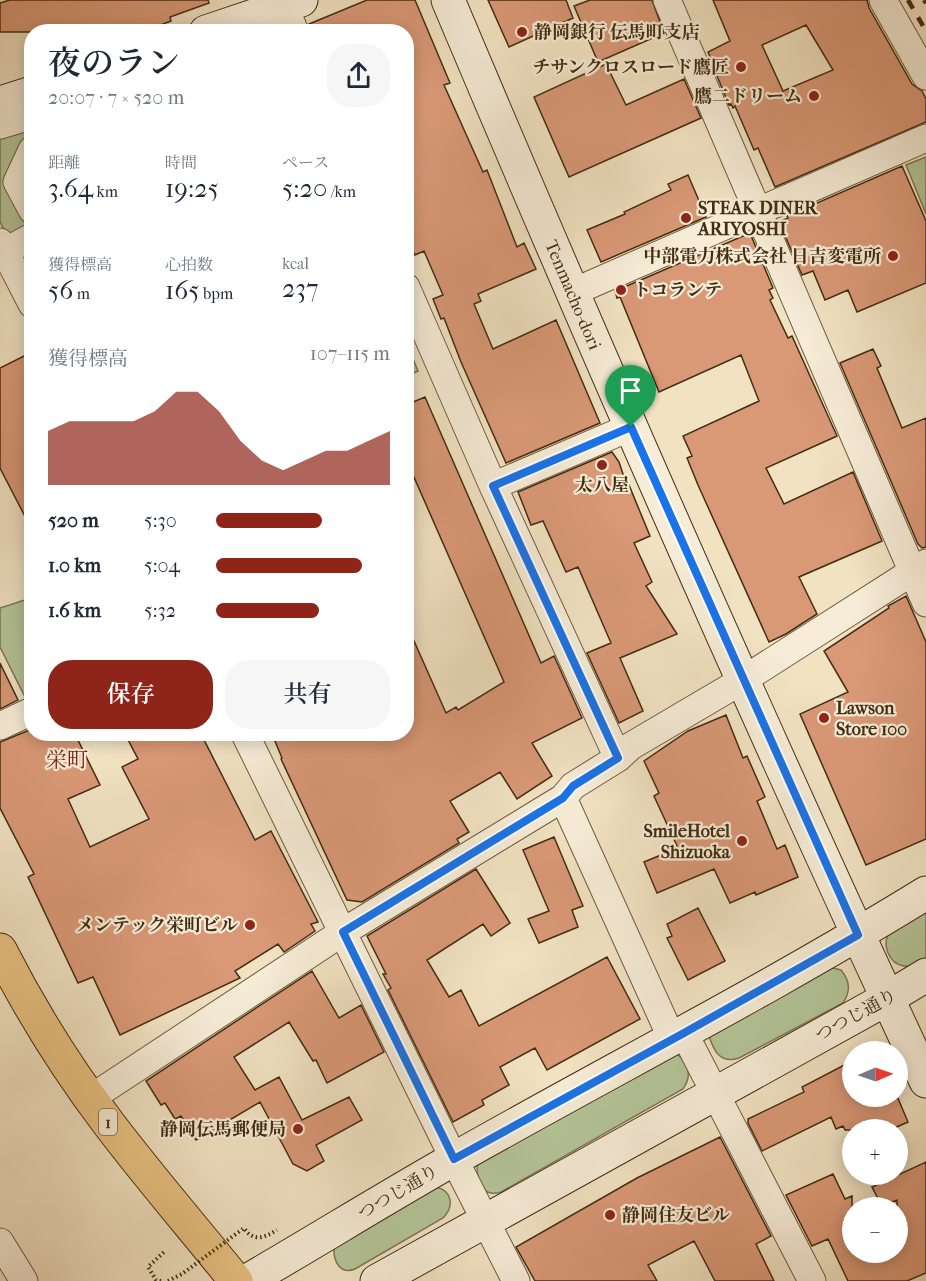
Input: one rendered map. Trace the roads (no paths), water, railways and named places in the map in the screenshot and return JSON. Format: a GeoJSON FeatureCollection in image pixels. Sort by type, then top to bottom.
{"type":"FeatureCollection","features":[{"type":"Feature","properties":{"kind":"highway","name":"1"},"geometry":{"type":"LineString","coordinates":[[0,950],[22,992],[63,1059],[110,1125],[236,1281]]}},
{"type":"Feature","properties":{"kind":"main road","name":"Tenmacho-dori"},"geometry":{"type":"LineString","coordinates":[[448,0],[571,293],[742,680],[926,1081]]}},
{"type":"Feature","properties":{"kind":"main road"},"geometry":{"type":"LineString","coordinates":[[236,24],[277,13]]}},
{"type":"Feature","properties":{"kind":"main road"},"geometry":{"type":"LineString","coordinates":[[0,104],[24,96]]}},
{"type":"Feature","properties":{"kind":"main road","name":"つつじ通り"},"geometry":{"type":"LineString","coordinates":[[247,1281],[454,1159],[858,935],[926,893]]}},
{"type":"Feature","properties":{"kind":"main road","name":"つつじ通り"},"geometry":{"type":"LineString","coordinates":[[377,1281],[888,999],[926,975]]}},
{"type":"Feature","properties":{"kind":"street"},"geometry":{"type":"LineString","coordinates":[[667,0],[758,212],[919,567],[926,603]]}},
{"type":"Feature","properties":{"kind":"street"},"geometry":{"type":"LineString","coordinates":[[883,0],[926,76]]}},
{"type":"Feature","properties":{"kind":"street"},"geometry":{"type":"LineString","coordinates":[[0,125],[24,118]]}},
{"type":"Feature","properties":{"kind":"street"},"geometry":{"type":"LineString","coordinates":[[571,293],[926,138]]}},
{"type":"Feature","properties":{"kind":"street"},"geometry":{"type":"LineString","coordinates":[[24,167],[17,182],[24,195]]}},
{"type":"Feature","properties":{"kind":"street"},"geometry":{"type":"LineString","coordinates":[[24,240],[2,247],[24,289]]}},
{"type":"Feature","properties":{"kind":"street"},"geometry":{"type":"LineString","coordinates":[[414,305],[493,486],[618,758]]}},
{"type":"Feature","properties":{"kind":"street"},"geometry":{"type":"LineString","coordinates":[[493,486],[631,427]]}},
{"type":"Feature","properties":{"kind":"street"},"geometry":{"type":"LineString","coordinates":[[91,1098],[343,932],[563,798],[573,786],[618,758],[631,746],[742,680],[919,567]]}},
{"type":"Feature","properties":{"kind":"street"},"geometry":{"type":"LineString","coordinates":[[0,726],[24,715]]}},
{"type":"Feature","properties":{"kind":"street"},"geometry":{"type":"LineString","coordinates":[[248,741],[516,1281]]}},
{"type":"Feature","properties":{"kind":"street"},"geometry":{"type":"LineString","coordinates":[[563,798],[678,1036],[715,1093],[812,1281]]}},
{"type":"Feature","properties":{"kind":"street"},"geometry":{"type":"LineString","coordinates":[[0,1242],[24,1281]]}},
{"type":"Feature","properties":{"kind":"railway"},"geometry":{"type":"LineString","coordinates":[[908,0],[926,31]]}},
{"type":"Feature","properties":{"kind":"place","name":"静岡銀行 伝馬町支店"},"geometry":{"type":"Point","coordinates":[522,32]}},
{"type":"Feature","properties":{"kind":"place","name":"チサンクロスロード鷹匠"},"geometry":{"type":"Point","coordinates":[741,67]}},
{"type":"Feature","properties":{"kind":"place","name":"鷹二ドリーム"},"geometry":{"type":"Point","coordinates":[814,96]}},
{"type":"Feature","properties":{"kind":"place","name":"STEAK DINER ARIYOSHI"},"geometry":{"type":"Point","coordinates":[686,218]}},
{"type":"Feature","properties":{"kind":"place","name":"中部電力株式会社 日吉変電所"},"geometry":{"type":"Point","coordinates":[893,256]}},
{"type":"Feature","properties":{"kind":"place","name":"トコランテ"},"geometry":{"type":"Point","coordinates":[621,290]}},
{"type":"Feature","properties":{"kind":"place","name":"太八屋"},"geometry":{"type":"Point","coordinates":[602,465]}},
{"type":"Feature","properties":{"kind":"place","name":"Lawson Store 100"},"geometry":{"type":"Point","coordinates":[824,718]}},
{"type":"Feature","properties":{"kind":"place","name":"SmileHotel Shizuoka"},"geometry":{"type":"Point","coordinates":[742,841]}},
{"type":"Feature","properties":{"kind":"place","name":"メンテック栄町ビル"},"geometry":{"type":"Point","coordinates":[250,925]}},
{"type":"Feature","properties":{"kind":"place","name":"静岡伝馬郵便局"},"geometry":{"type":"Point","coordinates":[298,1129]}},
{"type":"Feature","properties":{"kind":"place","name":"静岡住友ビル"},"geometry":{"type":"Point","coordinates":[610,1215]}},
{"type":"Feature","properties":{"kind":"district","name":"栄町"},"geometry":{"type":"Point","coordinates":[67,760]}}]}
